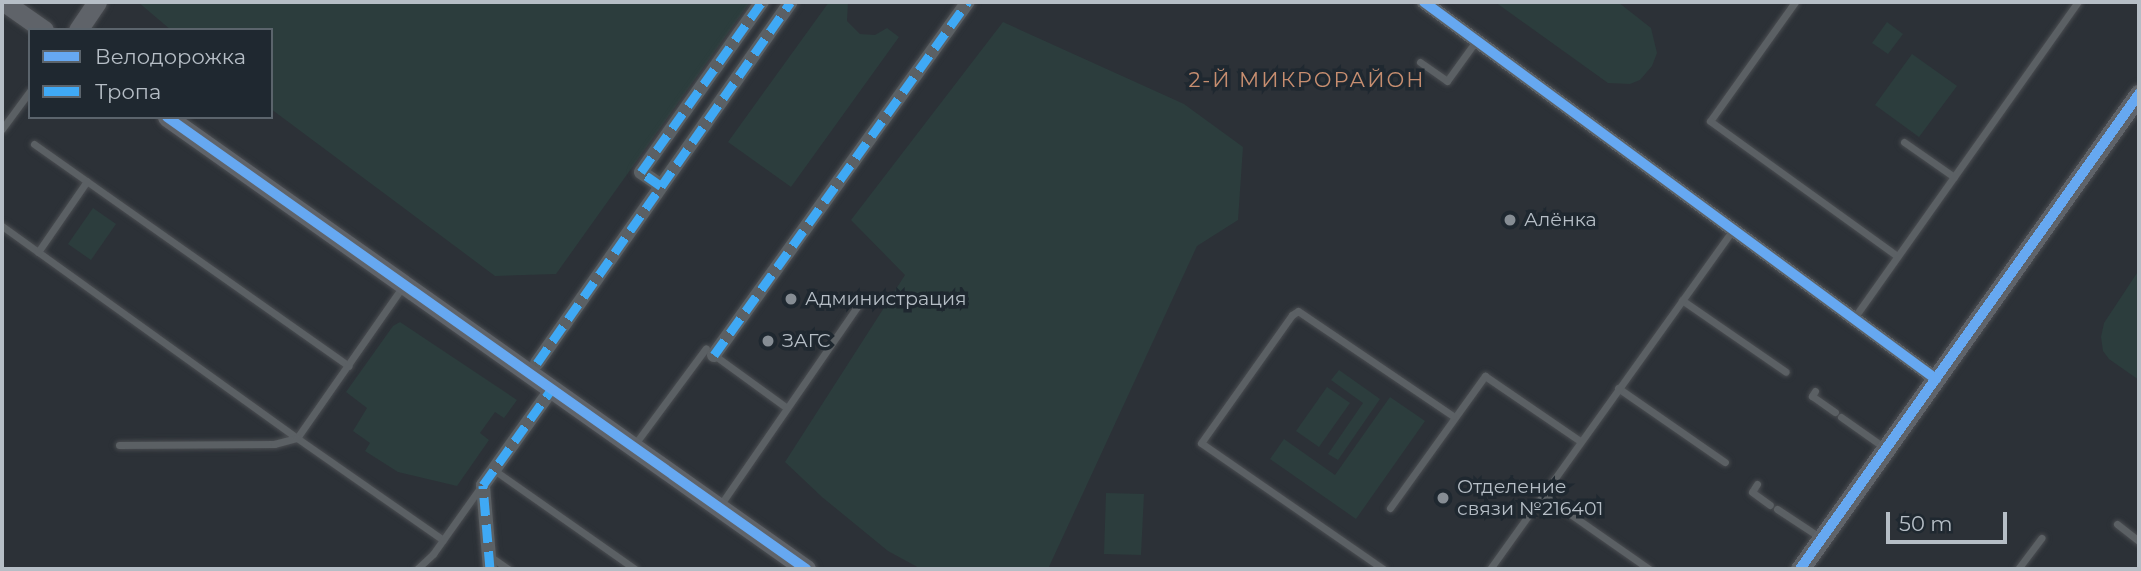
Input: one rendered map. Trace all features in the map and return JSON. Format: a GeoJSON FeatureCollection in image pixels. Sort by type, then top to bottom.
{"type":"FeatureCollection","features":[{"type":"Feature","properties":{"kind":"street"},"geometry":{"type":"LineString","coordinates":[[4,2],[41,28]]}},
{"type":"Feature","properties":{"kind":"street"},"geometry":{"type":"LineString","coordinates":[[79,28],[97,2]]}},
{"type":"Feature","properties":{"kind":"street"},"geometry":{"type":"LineString","coordinates":[[661,186],[641,172],[762,2]]}},
{"type":"Feature","properties":{"kind":"street"},"geometry":{"type":"LineString","coordinates":[[537,363],[791,2]]}},
{"type":"Feature","properties":{"kind":"street"},"geometry":{"type":"LineString","coordinates":[[710,351],[968,2]]}},
{"type":"Feature","properties":{"kind":"street"},"geometry":{"type":"LineString","coordinates":[[1424,2],[1936,379]]}},
{"type":"Feature","properties":{"kind":"street"},"geometry":{"type":"LineString","coordinates":[[1800,569],[2137,104]]}},
{"type":"Feature","properties":{"kind":"street"},"geometry":{"type":"LineString","coordinates":[[170,119],[806,569]]}},
{"type":"Feature","properties":{"kind":"street"},"geometry":{"type":"LineString","coordinates":[[490,563],[483,485],[551,390]]}},
{"type":"Feature","properties":{"kind":"lane"},"geometry":{"type":"LineString","coordinates":[[1794,2],[1710,121],[1897,256]]}},
{"type":"Feature","properties":{"kind":"lane"},"geometry":{"type":"LineString","coordinates":[[1854,319],[2078,2]]}},
{"type":"Feature","properties":{"kind":"lane"},"geometry":{"type":"LineString","coordinates":[[1420,62],[1447,81],[1476,40]]}},
{"type":"Feature","properties":{"kind":"lane"},"geometry":{"type":"LineString","coordinates":[[2,129],[28,94]]}},
{"type":"Feature","properties":{"kind":"lane"},"geometry":{"type":"LineString","coordinates":[[1904,142],[1954,177]]}},
{"type":"Feature","properties":{"kind":"lane"},"geometry":{"type":"LineString","coordinates":[[34,144],[349,366]]}},
{"type":"Feature","properties":{"kind":"lane"},"geometry":{"type":"LineString","coordinates":[[38,252],[87,181]]}},
{"type":"Feature","properties":{"kind":"lane"},"geometry":{"type":"LineString","coordinates":[[2,226],[443,540]]}},
{"type":"Feature","properties":{"kind":"lane"},"geometry":{"type":"LineString","coordinates":[[1490,569],[1732,231]]}},
{"type":"Feature","properties":{"kind":"lane"},"geometry":{"type":"LineString","coordinates":[[119,445],[274,444],[297,438],[404,285]]}},
{"type":"Feature","properties":{"kind":"lane"},"geometry":{"type":"LineString","coordinates":[[719,508],[862,300]]}},
{"type":"Feature","properties":{"kind":"lane"},"geometry":{"type":"LineString","coordinates":[[1682,300],[1786,372]]}},
{"type":"Feature","properties":{"kind":"lane"},"geometry":{"type":"LineString","coordinates":[[1383,569],[1201,443],[1292,315],[1298,311],[1453,416]]}},
{"type":"Feature","properties":{"kind":"lane"},"geometry":{"type":"LineString","coordinates":[[632,447],[710,351],[787,408]]}},
{"type":"Feature","properties":{"kind":"lane"},"geometry":{"type":"LineString","coordinates":[[1390,508],[1453,416],[1485,376],[1580,442]]}},
{"type":"Feature","properties":{"kind":"lane"},"geometry":{"type":"LineString","coordinates":[[1618,388],[1725,462]]}},
{"type":"Feature","properties":{"kind":"lane"},"geometry":{"type":"LineString","coordinates":[[1815,391],[1812,396],[1886,448]]}},
{"type":"Feature","properties":{"kind":"lane"},"geometry":{"type":"LineString","coordinates":[[494,470],[635,569]]}},
{"type":"Feature","properties":{"kind":"lane"},"geometry":{"type":"LineString","coordinates":[[1756,484],[1752,492],[1821,539]]}},
{"type":"Feature","properties":{"kind":"lane"},"geometry":{"type":"LineString","coordinates":[[416,569],[443,540],[483,485]]}},
{"type":"Feature","properties":{"kind":"lane"},"geometry":{"type":"LineString","coordinates":[[1543,495],[1649,569]]}},
{"type":"Feature","properties":{"kind":"lane"},"geometry":{"type":"LineString","coordinates":[[2117,524],[2139,541]]}},
{"type":"Feature","properties":{"kind":"lane"},"geometry":{"type":"LineString","coordinates":[[2018,569],[2041,538]]}},
{"type":"Feature","properties":{"kind":"lane"},"geometry":{"type":"LineString","coordinates":[[490,563],[508,569]]}},
{"type":"Feature","properties":{"kind":"shaded area"},"geometry":{"type":"Polygon","coordinates":[[[138,2],[750,2],[556,274],[495,276],[273,110],[273,28],[169,28],[138,2]]]}},
{"type":"Feature","properties":{"kind":"shaded area"},"geometry":{"type":"Polygon","coordinates":[[[829,2],[848,2],[847,21],[860,34],[875,35],[887,28],[899,37],[791,187],[728,142],[829,2]]]}},
{"type":"Feature","properties":{"kind":"shaded area"},"geometry":{"type":"Polygon","coordinates":[[[1495,2],[1618,2],[1651,28],[1657,53],[1652,66],[1640,80],[1630,84],[1608,83],[1495,2]]]}},
{"type":"Feature","properties":{"kind":"shaded area"},"geometry":{"type":"Polygon","coordinates":[[[1003,22],[1184,104],[1243,147],[1238,220],[1197,246],[1048,569],[921,569],[888,551],[822,497],[785,462],[905,275],[851,220],[1003,22]]]}},
{"type":"Feature","properties":{"kind":"shaded area"},"geometry":{"type":"Polygon","coordinates":[[[1887,22],[1903,34],[1888,54],[1872,43],[1887,22]]]}},
{"type":"Feature","properties":{"kind":"shaded area"},"geometry":{"type":"Polygon","coordinates":[[[1912,54],[1957,86],[1919,137],[1875,105],[1912,54]]]}},
{"type":"Feature","properties":{"kind":"shaded area"},"geometry":{"type":"Polygon","coordinates":[[[93,208],[116,224],[91,260],[68,244],[93,208]]]}},
{"type":"Feature","properties":{"kind":"shaded area"},"geometry":{"type":"Polygon","coordinates":[[[2139,270],[2139,380],[2109,359],[2103,351],[2101,337],[2104,323],[2139,270]]]}},
{"type":"Feature","properties":{"kind":"shaded area"},"geometry":{"type":"Polygon","coordinates":[[[400,322],[517,400],[504,418],[495,412],[480,433],[489,440],[457,486],[398,472],[365,451],[370,443],[353,431],[367,408],[346,392],[393,326],[400,322]]]}},
{"type":"Feature","properties":{"kind":"shaded area"},"geometry":{"type":"Polygon","coordinates":[[[1339,370],[1380,399],[1338,460],[1328,454],[1363,403],[1331,380],[1339,370]]]}},
{"type":"Feature","properties":{"kind":"shaded area"},"geometry":{"type":"Polygon","coordinates":[[[1327,387],[1350,403],[1319,447],[1296,431],[1327,387]]]}},
{"type":"Feature","properties":{"kind":"shaded area"},"geometry":{"type":"Polygon","coordinates":[[[1390,397],[1425,421],[1356,519],[1270,459],[1284,439],[1335,475],[1390,397]]]}},
{"type":"Feature","properties":{"kind":"shaded area"},"geometry":{"type":"Polygon","coordinates":[[[1106,493],[1144,494],[1141,555],[1104,554],[1106,493]]]}},
{"type":"Feature","properties":{"kind":"marked path"},"geometry":{"type":"LineString","coordinates":[[661,186],[641,172],[762,2]]}},
{"type":"Feature","properties":{"kind":"marked path"},"geometry":{"type":"LineString","coordinates":[[537,363],[791,2]]}},
{"type":"Feature","properties":{"kind":"marked path"},"geometry":{"type":"LineString","coordinates":[[714,355],[968,2]]}},
{"type":"Feature","properties":{"kind":"marked path"},"geometry":{"type":"LineString","coordinates":[[490,569],[483,485],[551,390]]}},
{"type":"Feature","properties":{"kind":"cycle path"},"geometry":{"type":"LineString","coordinates":[[1424,2],[1936,379]]}},
{"type":"Feature","properties":{"kind":"cycle path"},"geometry":{"type":"LineString","coordinates":[[1800,569],[2139,94]]}},
{"type":"Feature","properties":{"kind":"cycle path"},"geometry":{"type":"LineString","coordinates":[[170,119],[806,569]]}},
{"type":"Feature","properties":{"kind":"place","name":"Алёнка"},"geometry":{"type":"Point","coordinates":[1510,220]}},
{"type":"Feature","properties":{"kind":"place","name":"Администрация"},"geometry":{"type":"Point","coordinates":[791,299]}},
{"type":"Feature","properties":{"kind":"place","name":"ЗАГС"},"geometry":{"type":"Point","coordinates":[768,341]}},
{"type":"Feature","properties":{"kind":"place","name":"Отделение связи №216401"},"geometry":{"type":"Point","coordinates":[1443,498]}},
{"type":"Feature","properties":{"kind":"district","name":"2-Й МИКРОРАЙОН"},"geometry":{"type":"Point","coordinates":[1307,80]}}]}
